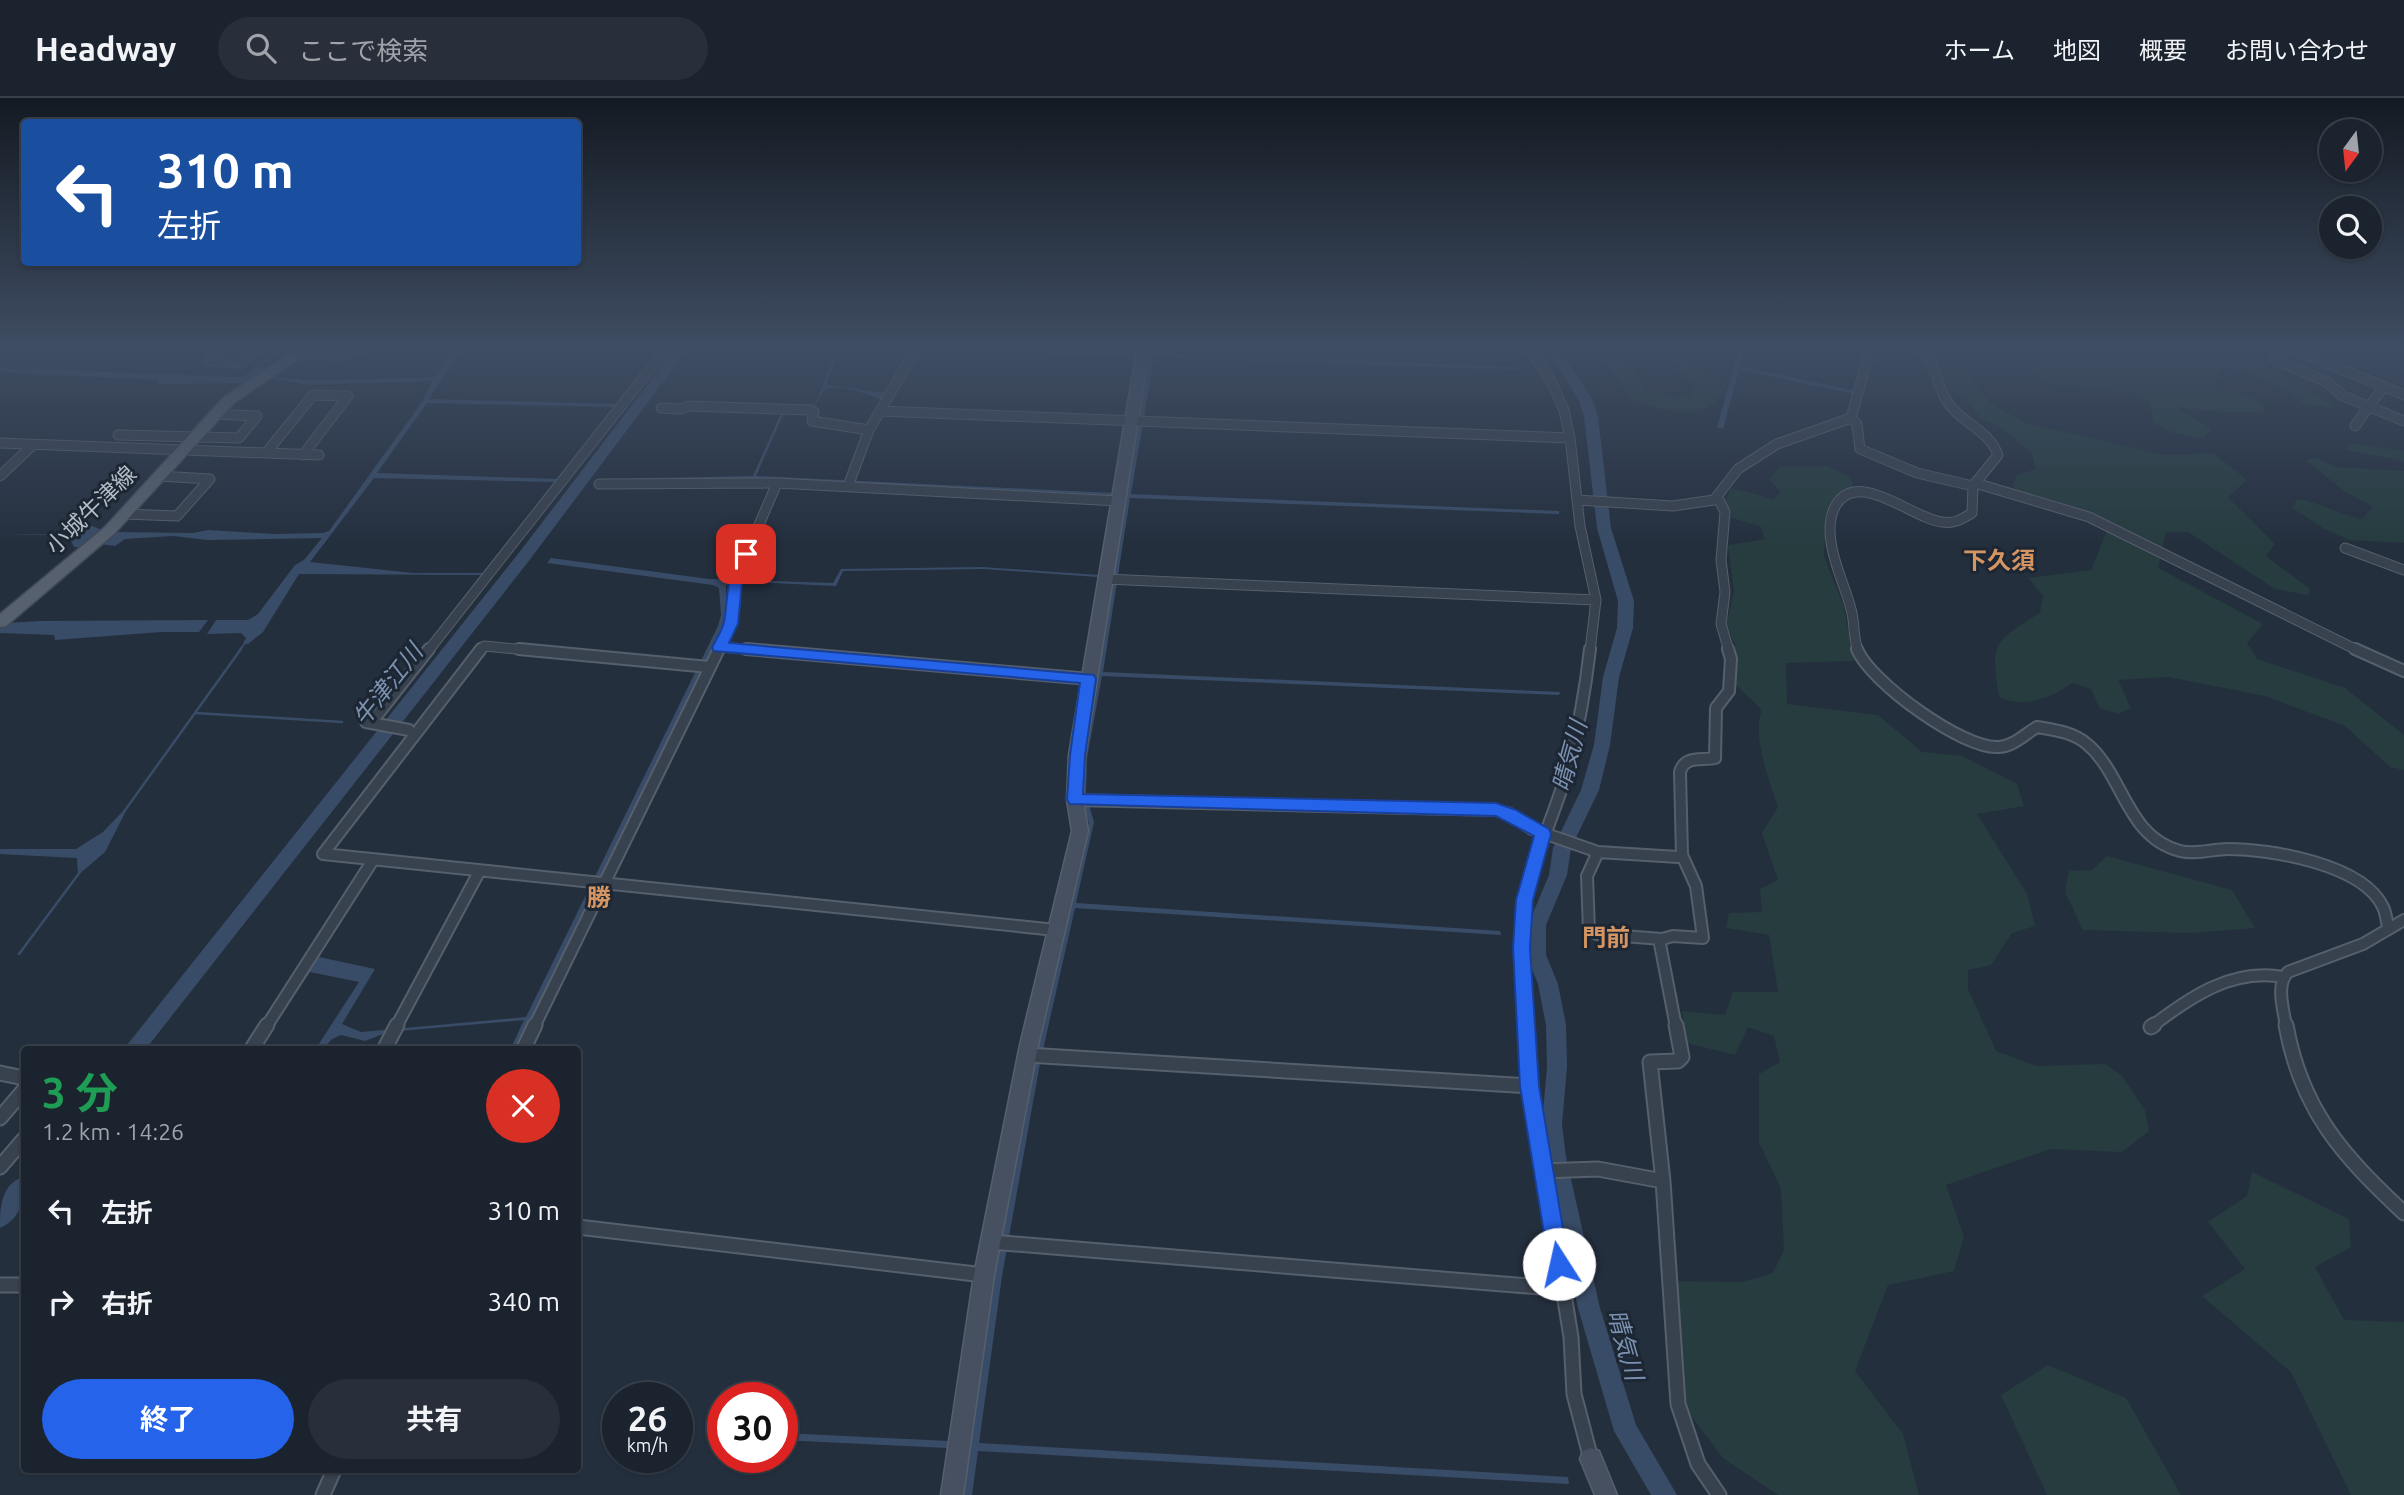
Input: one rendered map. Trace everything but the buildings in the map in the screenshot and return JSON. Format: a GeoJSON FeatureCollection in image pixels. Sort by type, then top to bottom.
{"type":"FeatureCollection","features":[{"type":"Feature","properties":{"kind":"main road","name":"小城牛津線"},"geometry":{"type":"LineString","coordinates":[[3,617],[80,556],[124,514],[214,414]]}},
{"type":"Feature","properties":{"kind":"street"},"geometry":{"type":"LineString","coordinates":[[118,435],[186,439],[239,438],[257,415],[222,414]]}},
{"type":"Feature","properties":{"kind":"street"},"geometry":{"type":"LineString","coordinates":[[266,453],[297,414]]}},
{"type":"Feature","properties":{"kind":"street"},"geometry":{"type":"LineString","coordinates":[[303,455],[334,414]]}},
{"type":"Feature","properties":{"kind":"street"},"geometry":{"type":"LineString","coordinates":[[409,730],[366,722],[378,714],[615,414]]}},
{"type":"Feature","properties":{"kind":"street"},"geometry":{"type":"LineString","coordinates":[[812,414],[812,421],[869,430]]}},
{"type":"Feature","properties":{"kind":"street"},"geometry":{"type":"LineString","coordinates":[[849,482],[869,430],[878,414]]}},
{"type":"Feature","properties":{"kind":"street"},"geometry":{"type":"LineString","coordinates":[[955,414],[1570,438]]}},
{"type":"Feature","properties":{"kind":"street"},"geometry":{"type":"LineString","coordinates":[[952,1495],[984,1275],[1027,1055],[1080,831],[1084,800],[1077,755],[1088,679],[1112,580],[1118,501],[1139,414]]}},
{"type":"Feature","properties":{"kind":"street"},"geometry":{"type":"LineString","coordinates":[[1564,414],[1570,438],[1580,526],[1596,600],[1587,676],[1574,742],[1563,783],[1543,834],[1525,900],[1521,948],[1530,1086],[1571,1337],[1574,1394],[1591,1459],[1606,1495]]}},
{"type":"Feature","properties":{"kind":"street"},"geometry":{"type":"LineString","coordinates":[[1961,414],[1996,447],[1997,460],[1974,484],[1972,513],[1962,520],[1950,521],[1922,517],[1870,493],[1849,493],[1837,504],[1831,524],[1834,563],[1850,605],[1859,657],[1870,669],[1922,709],[1972,742],[1993,747],[2010,745],[2037,727],[2077,734],[2098,754],[2134,817],[2155,839],[2180,850],[2245,850],[2337,870],[2362,881],[2378,896],[2389,914],[2388,928]]}},
{"type":"Feature","properties":{"kind":"street"},"geometry":{"type":"LineString","coordinates":[[2355,426],[2362,414]]}},
{"type":"Feature","properties":{"kind":"street"},"geometry":{"type":"LineString","coordinates":[[2386,414],[2404,421]]}},
{"type":"Feature","properties":{"kind":"street"},"geometry":{"type":"LineString","coordinates":[[1577,500],[1673,506],[1718,498],[1738,468],[1776,444],[1851,418]]}},
{"type":"Feature","properties":{"kind":"street"},"geometry":{"type":"LineString","coordinates":[[1851,418],[1857,424],[1860,449],[1866,452],[1917,473],[1974,484],[2089,517],[2325,636],[2404,671]]}},
{"type":"Feature","properties":{"kind":"street"},"geometry":{"type":"LineString","coordinates":[[0,443],[319,455]]}},
{"type":"Feature","properties":{"kind":"street"},"geometry":{"type":"LineString","coordinates":[[0,476],[34,444]]}},
{"type":"Feature","properties":{"kind":"street"},"geometry":{"type":"LineString","coordinates":[[124,514],[177,516],[210,479],[159,476]]}},
{"type":"Feature","properties":{"kind":"street"},"geometry":{"type":"LineString","coordinates":[[599,484],[849,482],[1118,501]]}},
{"type":"Feature","properties":{"kind":"street"},"geometry":{"type":"LineString","coordinates":[[525,1046],[731,624],[736,580],[777,483]]}},
{"type":"Feature","properties":{"kind":"street"},"geometry":{"type":"LineString","coordinates":[[1598,852],[1587,876],[1590,931],[1597,934],[1662,939],[1673,936],[1703,938],[1696,886],[1682,855],[1681,764],[1686,759],[1715,758],[1716,708],[1729,691],[1731,659],[1721,624],[1726,592],[1721,560],[1725,512],[1718,498]]}},
{"type":"Feature","properties":{"kind":"street"},"geometry":{"type":"LineString","coordinates":[[2345,548],[2404,570]]}},
{"type":"Feature","properties":{"kind":"street"},"geometry":{"type":"LineString","coordinates":[[1112,580],[1596,600]]}},
{"type":"Feature","properties":{"kind":"street"},"geometry":{"type":"LineString","coordinates":[[709,667],[484,646],[323,854],[1056,930]]}},
{"type":"Feature","properties":{"kind":"street"},"geometry":{"type":"LineString","coordinates":[[719,648],[1088,679]]}},
{"type":"Feature","properties":{"kind":"street"},"geometry":{"type":"LineString","coordinates":[[409,743],[409,730],[431,715]]}},
{"type":"Feature","properties":{"kind":"street"},"geometry":{"type":"LineString","coordinates":[[1084,800],[1496,810],[1510,814],[1543,834],[1598,852],[1678,857],[1682,855]]}},
{"type":"Feature","properties":{"kind":"street"},"geometry":{"type":"LineString","coordinates":[[254,1046],[373,860]]}},
{"type":"Feature","properties":{"kind":"street"},"geometry":{"type":"LineString","coordinates":[[386,1046],[479,872]]}},
{"type":"Feature","properties":{"kind":"street"},"geometry":{"type":"LineString","coordinates":[[2151,1027],[2169,1012],[2235,977],[2262,972],[2283,977],[2298,968],[2363,944],[2404,920]]}},
{"type":"Feature","properties":{"kind":"street"},"geometry":{"type":"LineString","coordinates":[[1662,939],[1660,944],[1682,1057],[1678,1061],[1650,1062],[1663,1181],[1678,1404],[1685,1434],[1710,1485],[1719,1495]]}},
{"type":"Feature","properties":{"kind":"street"},"geometry":{"type":"LineString","coordinates":[[2283,977],[2282,999],[2296,1072],[2310,1108],[2347,1159],[2404,1213]]}},
{"type":"Feature","properties":{"kind":"street"},"geometry":{"type":"LineString","coordinates":[[1027,1055],[1530,1086]]}},
{"type":"Feature","properties":{"kind":"street"},"geometry":{"type":"LineString","coordinates":[[0,1073],[21,1077]]}},
{"type":"Feature","properties":{"kind":"street"},"geometry":{"type":"LineString","coordinates":[[0,1118],[21,1094]]}},
{"type":"Feature","properties":{"kind":"street"},"geometry":{"type":"LineString","coordinates":[[0,1167],[21,1142]]}},
{"type":"Feature","properties":{"kind":"street"},"geometry":{"type":"LineString","coordinates":[[1542,1171],[1598,1169],[1663,1181]]}},
{"type":"Feature","properties":{"kind":"street"},"geometry":{"type":"LineString","coordinates":[[581,1227],[984,1275]]}},
{"type":"Feature","properties":{"kind":"street"},"geometry":{"type":"LineString","coordinates":[[991,1242],[1564,1289]]}},
{"type":"Feature","properties":{"kind":"street"},"geometry":{"type":"LineString","coordinates":[[0,1285],[21,1285]]}},
{"type":"Feature","properties":{"kind":"street"},"geometry":{"type":"LineString","coordinates":[[323,1495],[333,1473]]}},
{"type":"Feature","properties":{"kind":"green space"},"geometry":{"type":"Polygon","coordinates":[[[1978,414],[2010,414],[2026,423],[2165,455],[2213,453],[2247,480],[2228,497],[2275,544],[2266,556],[2310,589],[2308,595],[2275,589],[2188,532],[2166,532],[2158,568],[2263,624],[2247,643],[2257,659],[2345,688],[2404,735],[2404,770],[2390,767],[2345,726],[2265,696],[2168,677],[2118,680],[2131,708],[2118,714],[2100,708],[2091,689],[2072,683],[2056,693],[2027,702],[1999,697],[1995,665],[1999,645],[2004,637],[2040,613],[2043,596],[2028,578],[2091,570],[2107,531],[2104,521],[2075,507],[2019,495],[2013,486],[2016,476],[2036,469],[2032,454],[2000,426],[1981,419],[1978,414]]]}},
{"type":"Feature","properties":{"kind":"green space"},"geometry":{"type":"Polygon","coordinates":[[[2152,414],[2187,414],[2211,429],[2203,439],[2171,432],[2154,422],[2152,414]]]}},
{"type":"Feature","properties":{"kind":"green space"},"geometry":{"type":"Polygon","coordinates":[[[2352,443],[2404,451],[2404,461],[2345,450],[2352,443]]]}},
{"type":"Feature","properties":{"kind":"green space"},"geometry":{"type":"Polygon","coordinates":[[[2316,458],[2336,467],[2404,471],[2404,543],[2349,540],[2323,528],[2292,508],[2297,499],[2362,519],[2373,507],[2344,491],[2306,460],[2316,458]]]}},
{"type":"Feature","properties":{"kind":"green space"},"geometry":{"type":"Polygon","coordinates":[[[1827,466],[1851,477],[1853,488],[1835,497],[1826,524],[1824,556],[1844,607],[1854,661],[1786,663],[1787,704],[1878,715],[1922,752],[1962,756],[2017,784],[2024,806],[1977,814],[2027,894],[2035,926],[2012,933],[1991,965],[1968,970],[1968,989],[1996,1051],[2037,1066],[2105,1064],[2122,1076],[2145,1110],[2149,1131],[2122,1152],[2051,1149],[1946,1185],[1964,1237],[1954,1271],[1888,1285],[1855,1371],[1903,1434],[1919,1495],[1778,1495],[1723,1458],[1685,1408],[1675,1281],[1743,1282],[1773,1273],[1784,1250],[1781,1189],[1759,1142],[1759,1074],[1780,1062],[1774,1036],[1748,1027],[1735,1055],[1687,1043],[1682,1011],[1725,1015],[1733,992],[1778,992],[1769,935],[1726,928],[1729,913],[1762,912],[1760,889],[1778,880],[1762,833],[1778,807],[1760,745],[1759,720],[1762,710],[1734,683],[1735,645],[1726,625],[1734,592],[1728,545],[1765,539],[1760,526],[1731,518],[1726,500],[1731,488],[1774,499],[1780,491],[1769,479],[1780,467],[1827,466]]]}},
{"type":"Feature","properties":{"kind":"green space"},"geometry":{"type":"Polygon","coordinates":[[[2107,856],[2232,890],[2255,928],[2190,933],[2083,930],[2065,892],[2069,871],[2092,870],[2107,856]]]}},
{"type":"Feature","properties":{"kind":"green space"},"geometry":{"type":"Polygon","coordinates":[[[2252,1172],[2349,1219],[2351,1247],[2315,1267],[2344,1320],[2404,1322],[2404,1495],[2351,1495],[2291,1372],[2202,1296],[2245,1269],[2208,1222],[2247,1196],[2252,1172]]]}},
{"type":"Feature","properties":{"kind":"green space"},"geometry":{"type":"Polygon","coordinates":[[[2048,1365],[2126,1398],[2181,1495],[2047,1495],[2001,1395],[2048,1365]]]}},
{"type":"Feature","properties":{"kind":"water"},"geometry":{"type":"Polygon","coordinates":[[[413,414],[419,414],[377,473],[559,479],[556,482],[374,478],[310,562],[413,573],[484,573],[299,574],[263,632],[248,644],[243,643],[246,638],[241,633],[207,634],[216,620],[248,620],[258,614],[295,565],[304,560],[322,538],[208,540],[173,536],[125,539],[115,546],[100,544],[114,532],[193,533],[208,530],[274,534],[329,531],[413,414]]]}},
{"type":"Feature","properties":{"kind":"water"},"geometry":{"type":"Polygon","coordinates":[[[781,414],[783,414],[756,476],[1114,493],[1113,497],[607,482],[610,479],[753,476],[781,414]]]}},
{"type":"Feature","properties":{"kind":"water"},"geometry":{"type":"Polygon","coordinates":[[[1139,414],[1144,414],[1131,494],[1559,511],[1559,514],[1130,498],[1103,672],[1560,692],[1559,695],[1102,676],[1087,758],[1086,795],[1094,822],[1076,903],[1500,931],[1501,935],[1075,908],[1040,1063],[1002,1276],[979,1443],[1568,1477],[1569,1484],[978,1451],[972,1495],[962,1495],[993,1276],[1028,1087],[1089,824],[1083,802],[1083,758],[1139,414]]]}},
{"type":"Feature","properties":{"kind":"water"},"geometry":{"type":"Polygon","coordinates":[[[1721,414],[1727,414],[1723,429],[1717,427],[1721,414]]]}},
{"type":"Feature","properties":{"kind":"water"},"geometry":{"type":"Polygon","coordinates":[[[87,524],[102,530],[83,547],[74,547],[70,538],[64,535],[0,534],[66,534],[87,524]]]}},
{"type":"Feature","properties":{"kind":"water"},"geometry":{"type":"Polygon","coordinates":[[[551,558],[709,579],[833,583],[841,569],[982,567],[1099,575],[983,569],[843,571],[836,586],[731,581],[726,586],[726,625],[518,1046],[512,1046],[524,1020],[388,1032],[365,1041],[341,1035],[326,1046],[318,1046],[359,982],[310,972],[260,1046],[311,963],[319,957],[375,969],[342,1024],[361,1032],[526,1017],[718,626],[721,615],[719,588],[713,585],[547,563],[551,558]]]}},
{"type":"Feature","properties":{"kind":"water"},"geometry":{"type":"Polygon","coordinates":[[[208,620],[199,632],[161,632],[55,640],[54,635],[0,633],[0,629],[7,623],[208,620]]]}},
{"type":"Feature","properties":{"kind":"water"},"geometry":{"type":"Polygon","coordinates":[[[126,811],[105,852],[78,875],[77,858],[0,854],[0,849],[76,849],[103,832],[126,811]]]}},
{"type":"Feature","properties":{"kind":"water"},"geometry":{"type":"Polygon","coordinates":[[[798,1434],[949,1441],[947,1448],[798,1441],[798,1434]]]}},
{"type":"Feature","properties":{"kind":"waterway","name":"牛津江川"},"geometry":{"type":"LineString","coordinates":[[136,1046],[523,558],[632,414]]}},
{"type":"Feature","properties":{"kind":"waterway","name":"晴気川"},"geometry":{"type":"LineString","coordinates":[[1590,414],[1604,528],[1626,601],[1625,628],[1611,677],[1602,745],[1590,790],[1562,848],[1558,875],[1537,925],[1536,955],[1548,984],[1556,1025],[1557,1067],[1552,1124],[1555,1157],[1589,1308],[1626,1431],[1665,1495]]}},
{"type":"Feature","properties":{"kind":"waterway"},"geometry":{"type":"LineString","coordinates":[[239,651],[246,642]]}},
{"type":"Feature","properties":{"kind":"waterway"},"geometry":{"type":"LineString","coordinates":[[123,813],[241,649]]}},
{"type":"Feature","properties":{"kind":"waterway"},"geometry":{"type":"LineString","coordinates":[[195,713],[342,722]]}},
{"type":"Feature","properties":{"kind":"waterway"},"geometry":{"type":"LineString","coordinates":[[19,954],[80,872]]}},
{"type":"Feature","properties":{"kind":"waterway","name":"牛津江川"},"geometry":{"type":"LineString","coordinates":[[0,1217],[21,1190]]}},
{"type":"Feature","properties":{"kind":"district","name":"下久須"},"geometry":{"type":"Point","coordinates":[1999,561]}},
{"type":"Feature","properties":{"kind":"district","name":"勝"},"geometry":{"type":"Point","coordinates":[599,898]}},
{"type":"Feature","properties":{"kind":"district","name":"門前"},"geometry":{"type":"Point","coordinates":[1606,938]}},
{"type":"Feature","properties":{"kind":"route"},"geometry":{"type":"LineString","coordinates":[[746,554],[735,583],[731,624],[719,648],[1088,679],[1077,755],[1075,800],[1496,810],[1510,814],[1543,834],[1525,900],[1521,948],[1528,1072],[1559,1264]]}}]}
